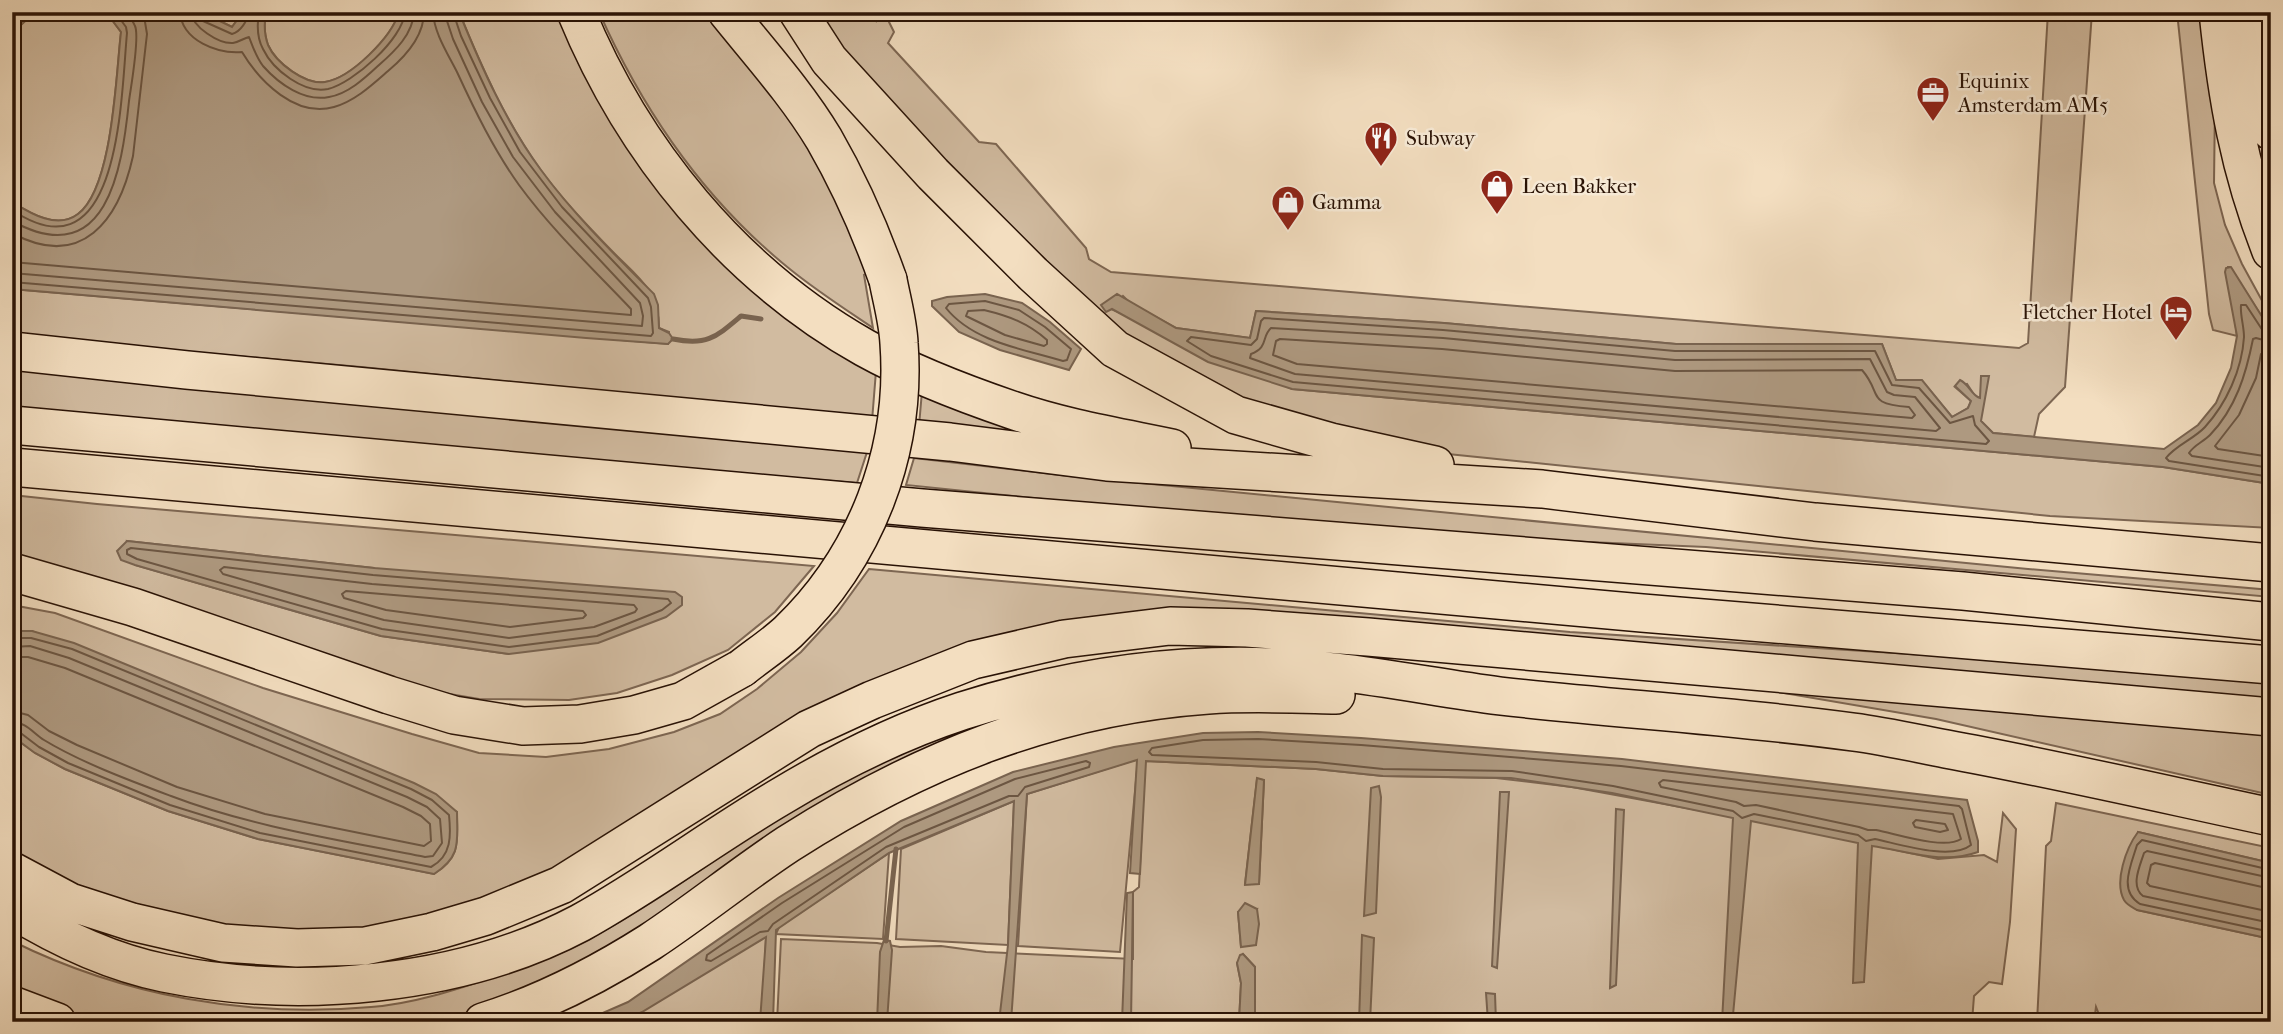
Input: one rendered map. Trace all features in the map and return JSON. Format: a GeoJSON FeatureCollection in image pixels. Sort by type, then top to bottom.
{"type":"FeatureCollection","features":[{"type":"Feature","properties":{"kind":"highway"},"geometry":{"type":"LineString","coordinates":[[576,12],[601,69],[625,111],[650,150],[694,205],[772,283],[842,333],[910,370],[1013,410],[1089,430],[1275,471]]}},
{"type":"Feature","properties":{"kind":"highway"},"geometry":{"type":"LineString","coordinates":[[12,572],[133,607],[454,715],[523,726],[580,724],[634,715],[682,701],[742,668],[787,633],[840,572],[857,544],[876,500],[893,443],[900,376],[899,342],[888,281],[865,219],[823,138],[771,65],[727,12]]}},
{"type":"Feature","properties":{"kind":"highway"},"geometry":{"type":"LineString","coordinates":[[798,12],[829,60],[933,174],[1033,274],[1115,349],[1236,415],[1331,442],[1542,489]]}},
{"type":"Feature","properties":{"kind":"highway"},"geometry":{"type":"LineString","coordinates":[[2218,12],[2225,81],[2240,160],[2271,251]]}},
{"type":"Feature","properties":{"kind":"highway"},"geometry":{"type":"LineString","coordinates":[[2254,12],[2261,81],[2271,131]]}},
{"type":"Feature","properties":{"kind":"highway"},"geometry":{"type":"LineString","coordinates":[[12,351],[909,438],[1107,462],[1542,489],[1815,522],[2271,563]]}},
{"type":"Feature","properties":{"kind":"highway"},"geometry":{"type":"LineString","coordinates":[[12,425],[895,506],[1949,590],[2271,622]]}},
{"type":"Feature","properties":{"kind":"highway"},"geometry":{"type":"LineString","coordinates":[[12,467],[1642,613],[2271,665]]}},
{"type":"Feature","properties":{"kind":"highway"},"geometry":{"type":"LineString","coordinates":[[12,871],[70,902],[132,922],[222,943],[297,948],[365,946],[432,932],[486,916],[561,885],[810,729],[872,699],[973,660],[1065,639],[1170,626],[1247,628],[1368,637],[2271,717]]}},
{"type":"Feature","properties":{"kind":"highway"},"geometry":{"type":"LineString","coordinates":[[22,918],[101,954],[163,973],[241,983],[308,987],[408,977],[501,958],[575,925],[654,880],[776,799],[895,736],[1003,698],[1097,677],[1162,670],[1242,667],[1331,671],[1498,695],[1857,733],[2030,764],[2271,817]]}},
{"type":"Feature","properties":{"kind":"highway"},"geometry":{"type":"LineString","coordinates":[[483,1022],[519,1011],[581,981],[650,942],[786,845],[847,807],[912,773],[985,742],[1059,719],[1130,705],[1209,695],[1498,695]]}},
{"type":"Feature","properties":{"kind":"highway"},"geometry":{"type":"LineString","coordinates":[[12,1005],[57,1022]]}},
{"type":"Feature","properties":{"kind":"shaded area"},"geometry":{"type":"Polygon","coordinates":[[[35,12],[106,12],[121,32],[106,156],[90,200],[70,219],[44,218],[12,202],[12,33],[35,12]]]}},
{"type":"Feature","properties":{"kind":"shaded area"},"geometry":{"type":"Polygon","coordinates":[[[201,12],[243,12],[232,27],[201,12]]]}},
{"type":"Feature","properties":{"kind":"shaded area"},"geometry":{"type":"Polygon","coordinates":[[[266,12],[399,12],[388,33],[358,65],[335,79],[317,82],[300,76],[277,59],[268,45],[265,33],[266,12]]]}},
{"type":"Feature","properties":{"kind":"shaded area"},"geometry":{"type":"Polygon","coordinates":[[[459,12],[559,12],[579,64],[662,188],[748,284],[828,347],[876,371],[872,421],[816,412],[361,367],[12,336],[12,289],[668,344],[669,332],[659,328],[655,303],[644,284],[565,201],[516,132],[476,53],[459,12]]]}},
{"type":"Feature","properties":{"kind":"shaded area"},"geometry":{"type":"Polygon","coordinates":[[[599,12],[707,12],[766,83],[834,186],[869,273],[864,275],[873,328],[791,270],[731,215],[704,185],[636,85],[599,12]]]}},
{"type":"Feature","properties":{"kind":"shaded area"},"geometry":{"type":"Polygon","coordinates":[[[814,12],[863,12],[876,21],[878,12],[889,12],[888,20],[894,32],[888,43],[979,142],[996,144],[1086,248],[1089,259],[1111,272],[2019,348],[2028,343],[2048,12],[2092,12],[2065,387],[2039,414],[2034,437],[1993,433],[1981,421],[1980,398],[1975,396],[1967,384],[1955,387],[1971,401],[1968,408],[1952,417],[1922,381],[1896,380],[1882,344],[1676,344],[1444,323],[1256,311],[1250,338],[1176,328],[1130,303],[1123,296],[1111,309],[1292,389],[2163,467],[2271,484],[2271,528],[2050,516],[1399,449],[1230,396],[1154,355],[1108,322],[1036,256],[855,65],[814,12]]]}},
{"type":"Feature","properties":{"kind":"shaded area"},"geometry":{"type":"Polygon","coordinates":[[[2177,12],[2207,12],[2215,102],[2214,183],[2225,225],[2242,264],[2271,317],[2271,331],[2230,267],[2237,336],[2213,330],[2209,314],[2177,12]]]}},
{"type":"Feature","properties":{"kind":"shaded area"},"geometry":{"type":"Polygon","coordinates":[[[12,368],[867,452],[857,483],[12,414],[12,368]]]}},
{"type":"Feature","properties":{"kind":"shaded area"},"geometry":{"type":"Polygon","coordinates":[[[922,391],[1055,436],[919,426],[922,391]]]}},
{"type":"Feature","properties":{"kind":"shaded area"},"geometry":{"type":"Polygon","coordinates":[[[914,458],[1069,476],[2271,590],[2271,597],[1706,547],[1375,533],[906,485],[914,458]]]}},
{"type":"Feature","properties":{"kind":"shaded area"},"geometry":{"type":"Polygon","coordinates":[[[12,495],[814,566],[775,612],[728,650],[672,675],[617,693],[569,700],[479,699],[432,691],[56,566],[12,554],[12,495]],[[127,541],[135,565],[381,636],[509,654],[374,568],[127,541]]]}},
{"type":"Feature","properties":{"kind":"shaded area"},"geometry":{"type":"Polygon","coordinates":[[[869,569],[1570,632],[2094,666],[2271,682],[2271,795],[1936,719],[1732,684],[1570,646],[1029,638],[556,869],[479,901],[408,924],[332,933],[258,933],[123,908],[12,861],[12,736],[35,753],[65,769],[168,811],[258,839],[434,874],[454,854],[457,812],[32,631],[12,631],[12,605],[55,613],[263,688],[412,734],[479,753],[546,757],[609,749],[674,732],[720,714],[757,689],[801,652],[837,613],[869,569]]]}},
{"type":"Feature","properties":{"kind":"shaded area"},"geometry":{"type":"Polygon","coordinates":[[[1029,711],[1030,721],[538,992],[453,1022],[84,1022],[38,1008],[12,996],[12,941],[98,976],[187,999],[279,1009],[325,1010],[418,1000],[531,965],[567,950],[644,907],[800,805],[884,760],[941,737],[1029,711]]]}},
{"type":"Feature","properties":{"kind":"shaded area"},"geometry":{"type":"Polygon","coordinates":[[[1138,759],[1120,952],[1018,946],[1027,794],[1138,759]]]}},
{"type":"Feature","properties":{"kind":"shaded area"},"geometry":{"type":"Polygon","coordinates":[[[1145,761],[1316,769],[1383,776],[1496,778],[1572,787],[1773,824],[1938,859],[1984,855],[1997,862],[2003,813],[2016,829],[2010,922],[2002,984],[1989,982],[1974,996],[1972,1022],[1255,1022],[1255,967],[1243,954],[1237,963],[1241,983],[1239,1022],[777,1022],[781,939],[1133,959],[1133,892],[1139,887],[1145,761]],[[1257,779],[1245,884],[1259,884],[1264,780],[1257,779]],[[1257,909],[1238,912],[1241,947],[1257,909]]]}},
{"type":"Feature","properties":{"kind":"shaded area"},"geometry":{"type":"Polygon","coordinates":[[[1014,801],[1008,945],[896,939],[901,849],[1014,801]]]}},
{"type":"Feature","properties":{"kind":"shaded area"},"geometry":{"type":"Polygon","coordinates":[[[2056,803],[2271,848],[2271,863],[2138,832],[2137,910],[2271,939],[2271,1022],[2102,1022],[2096,1007],[2094,1022],[2037,1022],[2046,846],[2051,841],[2056,803]]]}},
{"type":"Feature","properties":{"kind":"shaded area"},"geometry":{"type":"Polygon","coordinates":[[[889,853],[883,939],[776,934],[779,927],[889,853]]]}},
{"type":"Feature","properties":{"kind":"shaded area"},"geometry":{"type":"Polygon","coordinates":[[[766,937],[762,1022],[609,1022],[766,937]]]}},
{"type":"Feature","properties":{"kind":"water"},"geometry":{"type":"Polygon","coordinates":[[[12,12],[35,12],[12,33],[12,12]]]}},
{"type":"Feature","properties":{"kind":"water"},"geometry":{"type":"Polygon","coordinates":[[[106,12],[201,12],[232,27],[243,12],[266,12],[265,33],[268,45],[277,59],[300,76],[325,82],[347,73],[369,55],[388,33],[399,12],[459,12],[495,94],[528,152],[581,219],[654,294],[658,305],[659,328],[669,333],[673,339],[668,344],[586,338],[12,289],[12,202],[44,218],[70,219],[90,200],[99,180],[111,129],[121,32],[106,12]]]}},
{"type":"Feature","properties":{"kind":"water"},"geometry":{"type":"Polygon","coordinates":[[[2231,267],[2271,331],[2271,484],[2163,467],[1292,389],[1208,362],[1112,309],[1106,312],[1101,305],[1117,294],[1176,328],[1250,338],[1256,311],[1444,323],[1676,344],[1882,344],[1896,380],[1922,380],[1952,417],[1968,408],[1971,401],[1955,386],[1960,380],[1980,398],[1981,376],[1989,376],[1981,421],[1993,433],[2164,449],[2198,425],[2216,403],[2231,368],[2237,336],[2225,272],[2226,268],[2231,267]]]}},
{"type":"Feature","properties":{"kind":"water"},"geometry":{"type":"Polygon","coordinates":[[[985,294],[1022,303],[1050,322],[1081,349],[1069,370],[1000,350],[959,332],[932,306],[932,301],[947,297],[985,294]]]}},
{"type":"Feature","properties":{"kind":"water"},"geometry":{"type":"Polygon","coordinates":[[[127,541],[374,568],[675,592],[682,597],[682,605],[666,617],[598,643],[509,654],[381,636],[135,565],[121,560],[117,551],[127,541]]]}},
{"type":"Feature","properties":{"kind":"water"},"geometry":{"type":"Polygon","coordinates":[[[12,631],[32,631],[74,643],[436,794],[457,812],[454,854],[434,874],[258,839],[168,811],[65,769],[35,753],[12,736],[12,631]]]}},
{"type":"Feature","properties":{"kind":"water"},"geometry":{"type":"Polygon","coordinates":[[[1258,732],[1622,759],[1967,800],[1978,841],[1978,852],[1965,856],[1938,857],[1872,846],[1864,982],[1853,983],[1858,843],[1751,821],[1733,1015],[1722,1022],[1733,818],[1612,793],[1511,778],[1383,776],[1316,769],[1146,761],[1140,874],[1130,873],[1137,760],[1027,794],[1011,1022],[999,1022],[1008,945],[1014,801],[889,853],[776,930],[773,1022],[760,1022],[766,937],[642,1012],[620,1022],[582,1022],[628,1002],[778,898],[901,821],[1013,772],[1114,747],[1203,733],[1258,732]]]}},
{"type":"Feature","properties":{"kind":"water"},"geometry":{"type":"Polygon","coordinates":[[[1257,778],[1264,780],[1259,884],[1245,885],[1257,778]]]}},
{"type":"Feature","properties":{"kind":"water"},"geometry":{"type":"Polygon","coordinates":[[[1379,786],[1381,797],[1376,913],[1364,916],[1371,788],[1379,786]]]}},
{"type":"Feature","properties":{"kind":"water"},"geometry":{"type":"Polygon","coordinates":[[[1500,792],[1509,792],[1497,968],[1492,966],[1500,792]]]}},
{"type":"Feature","properties":{"kind":"water"},"geometry":{"type":"Polygon","coordinates":[[[1616,809],[1624,810],[1616,985],[1610,988],[1616,809]]]}},
{"type":"Feature","properties":{"kind":"water"},"geometry":{"type":"Polygon","coordinates":[[[2138,832],[2271,863],[2271,939],[2137,910],[2128,905],[2121,893],[2121,875],[2129,847],[2138,832]]]}},
{"type":"Feature","properties":{"kind":"water"},"geometry":{"type":"Polygon","coordinates":[[[1133,892],[1131,1022],[1122,1022],[1127,893],[1133,892]]]}},
{"type":"Feature","properties":{"kind":"water"},"geometry":{"type":"Polygon","coordinates":[[[1245,903],[1257,909],[1259,924],[1256,945],[1241,947],[1238,912],[1245,903]]]}},
{"type":"Feature","properties":{"kind":"water"},"geometry":{"type":"Polygon","coordinates":[[[1362,935],[1374,938],[1370,1022],[1359,1022],[1362,935]]]}},
{"type":"Feature","properties":{"kind":"water"},"geometry":{"type":"Polygon","coordinates":[[[884,940],[890,941],[892,950],[887,1022],[877,1022],[880,952],[884,940]]]}},
{"type":"Feature","properties":{"kind":"water"},"geometry":{"type":"Polygon","coordinates":[[[1243,954],[1255,967],[1255,1022],[1239,1022],[1241,983],[1237,963],[1243,954]]]}},
{"type":"Feature","properties":{"kind":"water"},"geometry":{"type":"Polygon","coordinates":[[[1486,993],[1495,994],[1496,1022],[1488,1022],[1486,993]]]}},
{"type":"Feature","properties":{"kind":"waterway"},"geometry":{"type":"LineString","coordinates":[[673,339],[703,340],[717,334],[741,316],[761,319]]}},
{"type":"Feature","properties":{"kind":"waterway"},"geometry":{"type":"LineString","coordinates":[[886,941],[896,849]]}},
{"type":"Feature","properties":{"kind":"place","name":"Equinix Amsterdam AM5"},"geometry":{"type":"Point","coordinates":[1933,123]}},
{"type":"Feature","properties":{"kind":"place","name":"Subway"},"geometry":{"type":"Point","coordinates":[1381,168]}},
{"type":"Feature","properties":{"kind":"place","name":"Leen Bakker"},"geometry":{"type":"Point","coordinates":[1497,216]}},
{"type":"Feature","properties":{"kind":"place","name":"Gamma"},"geometry":{"type":"Point","coordinates":[1288,232]}},
{"type":"Feature","properties":{"kind":"place","name":"Fletcher Hotel"},"geometry":{"type":"Point","coordinates":[2176,342]}}]}
